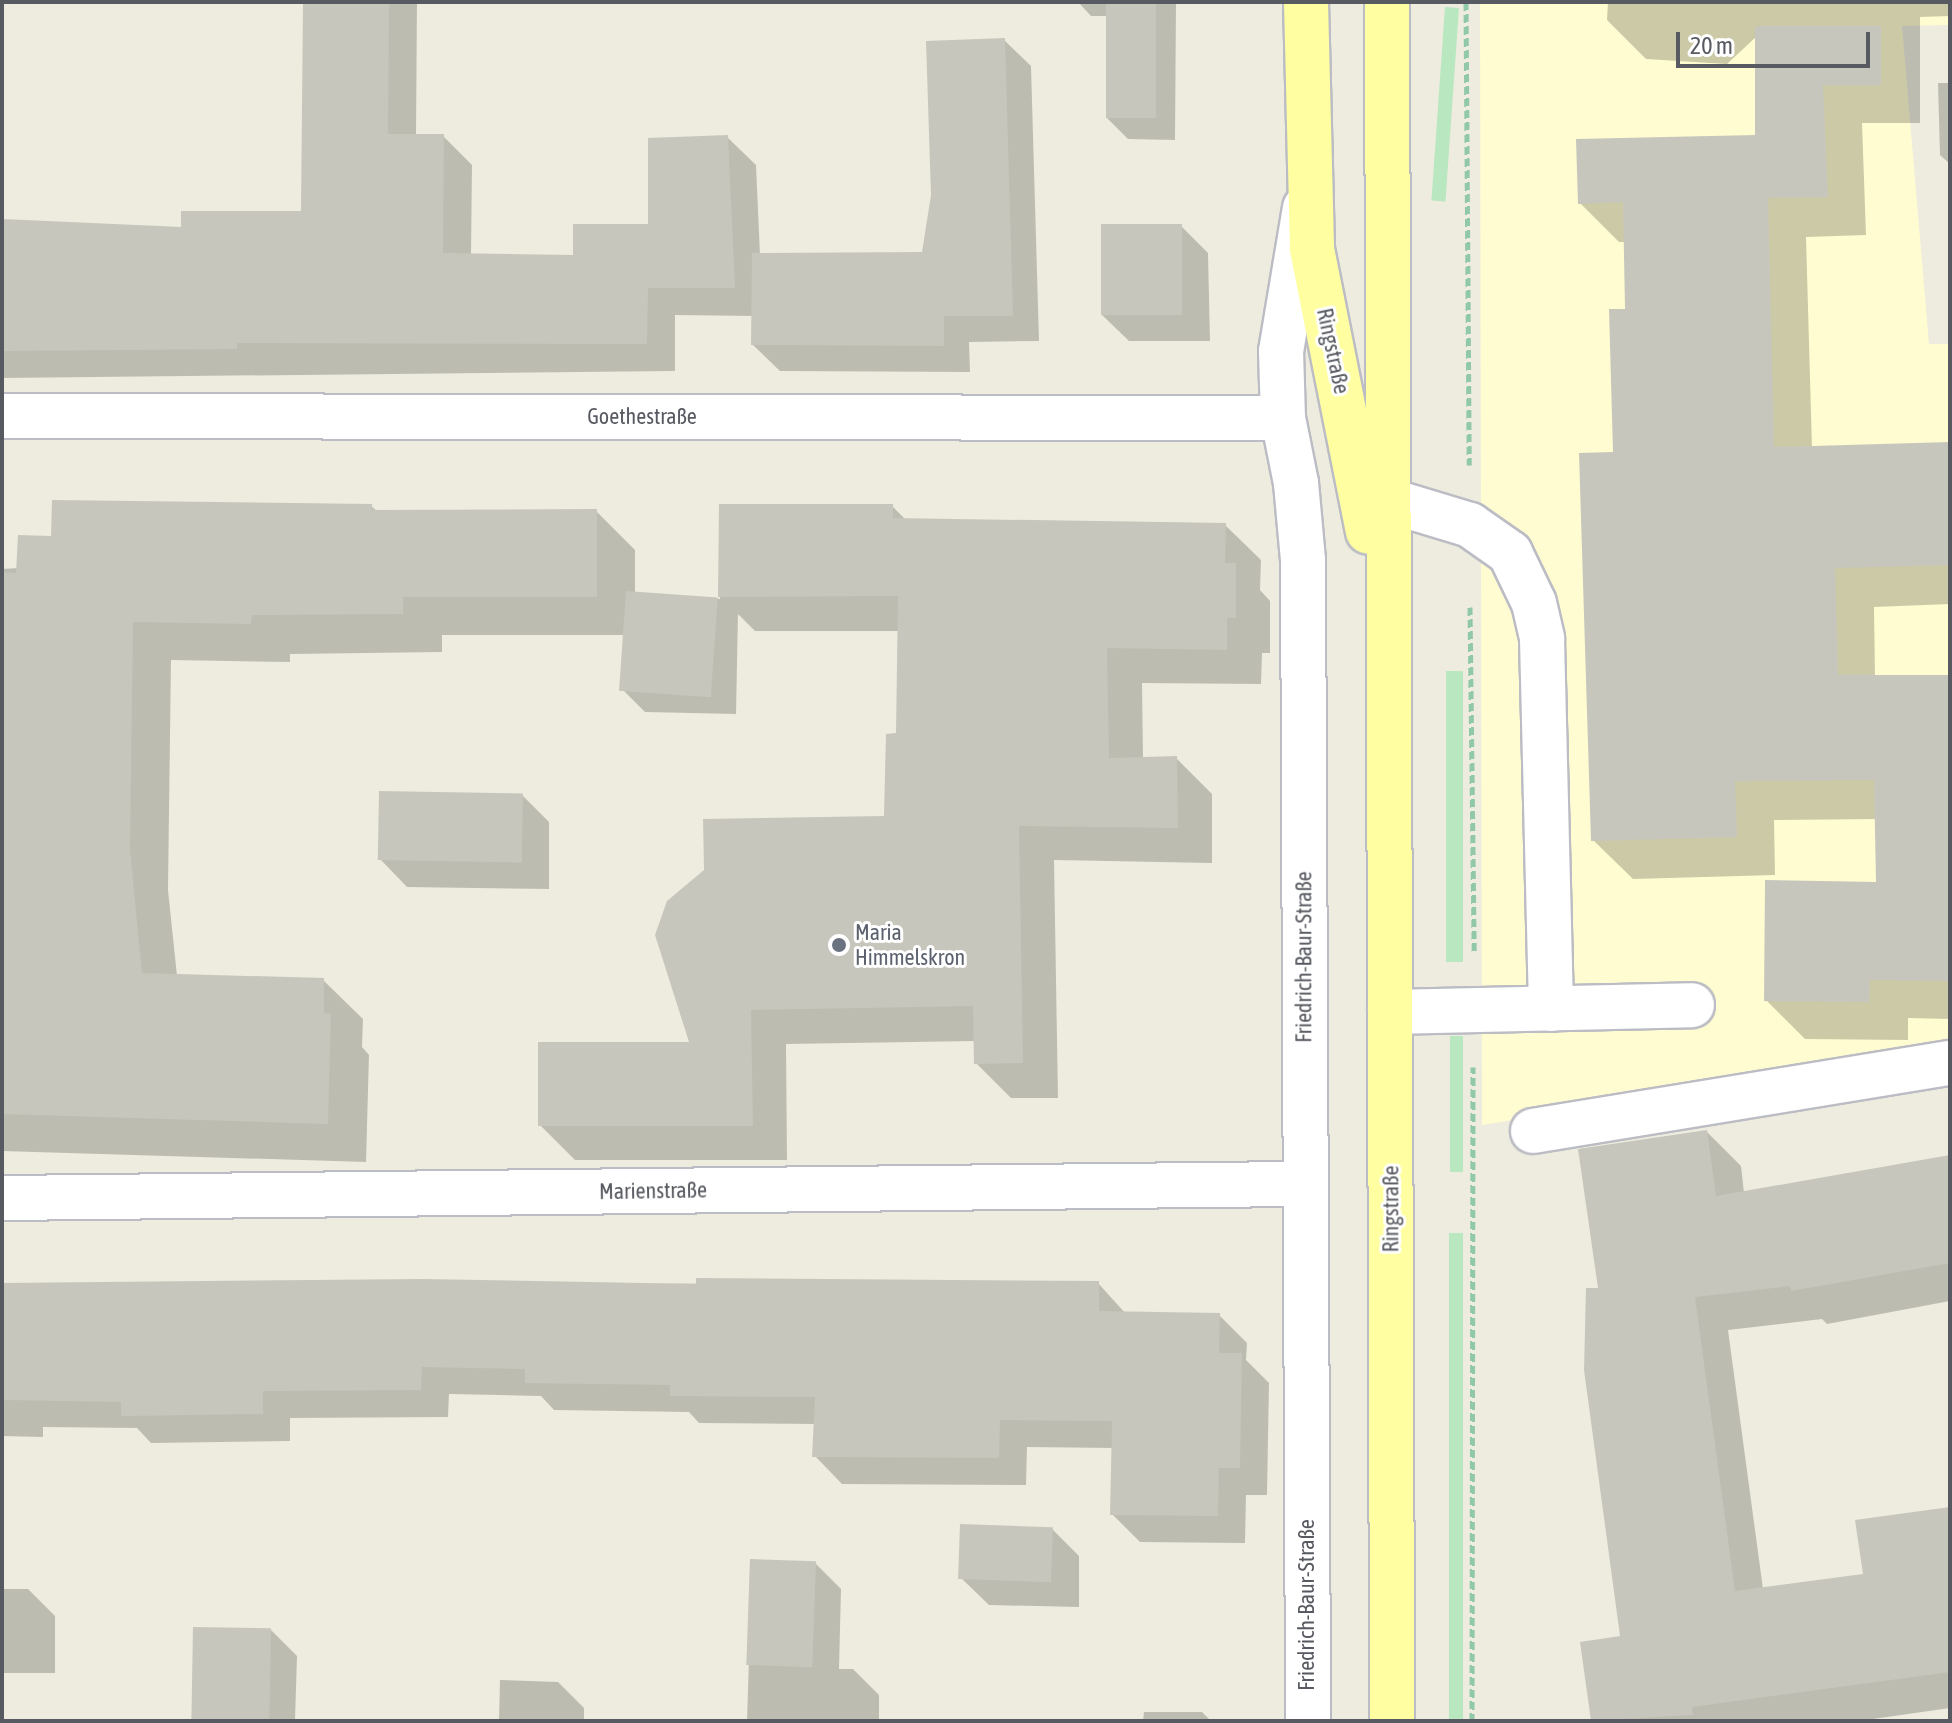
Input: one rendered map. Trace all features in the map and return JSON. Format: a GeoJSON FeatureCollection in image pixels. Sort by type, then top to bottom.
{"type":"FeatureCollection","features":[{"type":"Feature","properties":{"kind":"main road","name":"Ringstraße"},"geometry":{"type":"LineString","coordinates":[[1306,2],[1308,197],[1312,249],[1375,495]]}},
{"type":"Feature","properties":{"kind":"main road","name":"Ringstraße"},"geometry":{"type":"LineString","coordinates":[[1387,2],[1375,495],[1389,697],[1392,1721]]}},
{"type":"Feature","properties":{"kind":"street"},"geometry":{"type":"LineString","coordinates":[[1387,91],[1402,2]]}},
{"type":"Feature","properties":{"kind":"street","name":"Friedrich-Baur-Straße"},"geometry":{"type":"LineString","coordinates":[[1308,197],[1285,305],[1283,418],[1298,494],[1303,560],[1308,1721]]}},
{"type":"Feature","properties":{"kind":"street","name":"Goethestraße"},"geometry":{"type":"LineString","coordinates":[[2,416],[1283,418]]}},
{"type":"Feature","properties":{"kind":"street"},"geometry":{"type":"LineString","coordinates":[[1375,495],[1470,525],[1510,553],[1534,603],[1542,639],[1551,1009]]}},
{"type":"Feature","properties":{"kind":"street"},"geometry":{"type":"LineString","coordinates":[[1390,1012],[1692,1005]]}},
{"type":"Feature","properties":{"kind":"street"},"geometry":{"type":"LineString","coordinates":[[1533,1131],[1950,1063]]}},
{"type":"Feature","properties":{"kind":"street","name":"Marienstraße"},"geometry":{"type":"LineString","coordinates":[[2,1198],[1304,1184]]}},
{"type":"Feature","properties":{"kind":"path"},"geometry":{"type":"LineString","coordinates":[[1466,2],[1474,1010],[1472,1721]]}},
{"type":"Feature","properties":{"kind":"shaded area"},"geometry":{"type":"Polygon","coordinates":[[[1480,2],[1950,2],[1950,25],[1902,26],[1929,344],[1950,344],[1950,1050],[1482,1125],[1480,2]]]}},
{"type":"Feature","properties":{"kind":"green space"},"geometry":{"type":"Polygon","coordinates":[[[1445,7],[1459,8],[1445,202],[1431,201],[1445,7]]]}},
{"type":"Feature","properties":{"kind":"green space"},"geometry":{"type":"Polygon","coordinates":[[[1446,671],[1463,671],[1463,962],[1446,962],[1446,671]]]}},
{"type":"Feature","properties":{"kind":"green space"},"geometry":{"type":"Polygon","coordinates":[[[1450,1036],[1463,1036],[1463,1172],[1450,1172],[1450,1036]]]}},
{"type":"Feature","properties":{"kind":"green space"},"geometry":{"type":"Polygon","coordinates":[[[1449,1233],[1463,1233],[1463,1721],[1449,1721],[1449,1233]]]}},
{"type":"Feature","properties":{"kind":"building"},"geometry":{"type":"Polygon","coordinates":[[[303,2],[389,2],[388,134],[444,134],[443,253],[573,255],[573,224],[648,224],[648,138],[728,135],[735,288],[648,288],[647,344],[237,343],[237,349],[2,351],[2,219],[181,227],[181,211],[301,211],[303,2]]]}},
{"type":"Feature","properties":{"kind":"building"},"geometry":{"type":"Polygon","coordinates":[[[1106,2],[1156,2],[1156,118],[1106,118],[1106,2]]]}},
{"type":"Feature","properties":{"kind":"building"},"geometry":{"type":"Polygon","coordinates":[[[1755,26],[1881,26],[1881,85],[1823,85],[1828,197],[1768,198],[1774,447],[1950,442],[1950,565],[1835,568],[1838,675],[1950,675],[1950,981],[1870,980],[1869,1002],[1764,1001],[1765,880],[1876,882],[1874,780],[1735,781],[1737,837],[1591,841],[1579,453],[1613,452],[1609,309],[1625,309],[1623,202],[1578,204],[1576,139],[1755,135],[1755,26]]]}},
{"type":"Feature","properties":{"kind":"building"},"geometry":{"type":"Polygon","coordinates":[[[1005,38],[1013,316],[944,316],[944,346],[751,345],[752,253],[922,252],[931,195],[926,41],[1005,38]]]}},
{"type":"Feature","properties":{"kind":"building"},"geometry":{"type":"Polygon","coordinates":[[[1101,224],[1182,224],[1182,315],[1101,315],[1101,224]]]}},
{"type":"Feature","properties":{"kind":"building"},"geometry":{"type":"Polygon","coordinates":[[[52,500],[372,504],[372,510],[597,509],[597,597],[403,597],[403,614],[252,615],[251,624],[133,622],[130,850],[142,973],[324,978],[324,1013],[331,1014],[328,1124],[2,1114],[2,572],[16,573],[18,535],[51,536],[52,500]]]}},
{"type":"Feature","properties":{"kind":"building"},"geometry":{"type":"Polygon","coordinates":[[[719,504],[893,504],[893,518],[1226,523],[1225,563],[1236,563],[1236,618],[1227,618],[1227,650],[1107,648],[1109,758],[1177,756],[1178,828],[1019,826],[1023,1063],[974,1064],[973,1006],[751,1010],[753,1126],[538,1126],[538,1042],[689,1042],[655,935],[667,901],[704,870],[703,819],[884,816],[886,734],[896,733],[898,596],[718,597],[719,504]]]}},
{"type":"Feature","properties":{"kind":"building"},"geometry":{"type":"Polygon","coordinates":[[[626,591],[718,597],[711,697],[619,691],[626,591]]]}},
{"type":"Feature","properties":{"kind":"building"},"geometry":{"type":"Polygon","coordinates":[[[379,791],[523,794],[522,863],[378,860],[379,791]]]}},
{"type":"Feature","properties":{"kind":"building"},"geometry":{"type":"Polygon","coordinates":[[[1707,1130],[1716,1196],[1950,1155],[1950,1263],[1791,1291],[1790,1286],[1695,1297],[1735,1591],[1863,1574],[1855,1520],[1950,1507],[1950,1672],[1692,1707],[1693,1715],[1591,1721],[1580,1642],[1620,1636],[1584,1370],[1586,1288],[1598,1288],[1578,1149],[1707,1130]]]}},
{"type":"Feature","properties":{"kind":"building"},"geometry":{"type":"Polygon","coordinates":[[[696,1278],[1099,1281],[1099,1311],[1220,1313],[1219,1353],[1242,1353],[1240,1468],[1219,1468],[1218,1516],[1110,1515],[1112,1421],[1000,1420],[999,1458],[812,1457],[815,1397],[670,1396],[670,1385],[525,1383],[525,1369],[422,1367],[421,1390],[263,1391],[263,1414],[121,1416],[121,1402],[2,1400],[2,1283],[423,1279],[696,1284],[696,1278]]]}},
{"type":"Feature","properties":{"kind":"building"},"geometry":{"type":"Polygon","coordinates":[[[960,1524],[1053,1527],[1051,1582],[958,1579],[960,1524]]]}},
{"type":"Feature","properties":{"kind":"building"},"geometry":{"type":"Polygon","coordinates":[[[750,1559],[816,1561],[812,1667],[746,1665],[750,1559]]]}},
{"type":"Feature","properties":{"kind":"building"},"geometry":{"type":"Polygon","coordinates":[[[193,1627],[271,1628],[269,1721],[191,1721],[193,1627]]]}},
{"type":"Feature","properties":{"kind":"place","name":"Maria Himmelskron"},"geometry":{"type":"Point","coordinates":[839,945]}}]}
